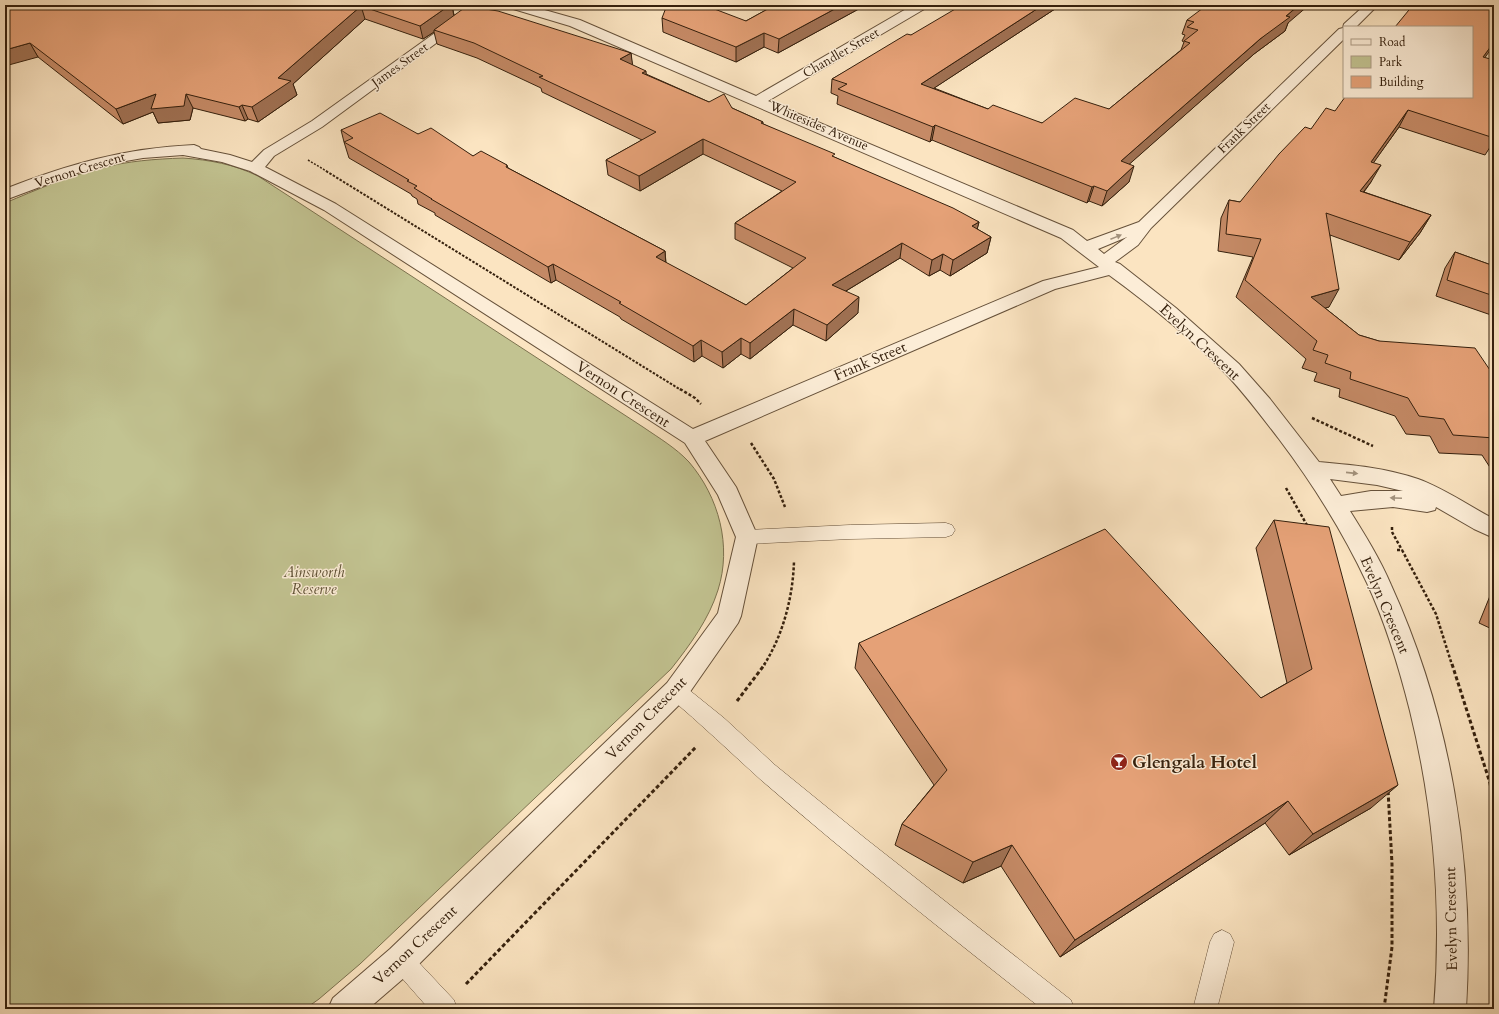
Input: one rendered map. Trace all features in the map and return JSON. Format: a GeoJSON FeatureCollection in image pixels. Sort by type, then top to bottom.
{"type":"FeatureCollection","features":[{"type":"Feature","properties":{"kind":"street","name":"James Street"},"geometry":{"type":"LineString","coordinates":[[262,163],[280,146],[317,124],[482,5]]}},
{"type":"Feature","properties":{"kind":"street","name":"Whitesides Avenue"},"geometry":{"type":"LineString","coordinates":[[514,5],[576,23],[1044,222],[1067,234],[1099,257]]}},
{"type":"Feature","properties":{"kind":"street","name":"Chandler Street"},"geometry":{"type":"LineString","coordinates":[[759,100],[922,5]]}},
{"type":"Feature","properties":{"kind":"street"},"geometry":{"type":"LineString","coordinates":[[1350,26],[1372,5]]}},
{"type":"Feature","properties":{"kind":"street","name":"Frank Street"},"geometry":{"type":"LineString","coordinates":[[692,438],[1049,285],[1099,257],[1126,248],[1135,239],[1145,224],[1343,33]]}},
{"type":"Feature","properties":{"kind":"street","name":"James Street"},"geometry":{"type":"LineString","coordinates":[[262,163],[291,150],[317,124]]}},
{"type":"Feature","properties":{"kind":"street","name":"Vernon Crescent"},"geometry":{"type":"LineString","coordinates":[[5,195],[61,173],[107,160],[151,152],[180,150],[262,163],[692,438],[728,492],[747,537],[729,616],[676,691],[401,960],[344,1009]]}},
{"type":"Feature","properties":{"kind":"street","name":"Frank Street"},"geometry":{"type":"LineString","coordinates":[[1049,285],[1099,257]]}},
{"type":"Feature","properties":{"kind":"street","name":"Evelyn Crescent"},"geometry":{"type":"LineString","coordinates":[[1099,257],[1170,312],[1232,369],[1263,404],[1313,469],[1336,505],[1379,584],[1402,640],[1418,692],[1433,750],[1444,813],[1452,888],[1453,968],[1450,1009]]}},
{"type":"Feature","properties":{"kind":"street"},"geometry":{"type":"LineString","coordinates":[[1313,469],[1358,474],[1398,481],[1433,495],[1494,529]]}},
{"type":"Feature","properties":{"kind":"street"},"geometry":{"type":"LineString","coordinates":[[1336,505],[1375,498],[1400,498],[1424,503],[1474,519]]}},
{"type":"Feature","properties":{"kind":"lane"},"geometry":{"type":"LineString","coordinates":[[747,537],[946,530]]}},
{"type":"Feature","properties":{"kind":"lane"},"geometry":{"type":"LineString","coordinates":[[676,691],[717,725],[768,772],[858,847],[1062,1009]]}},
{"type":"Feature","properties":{"kind":"lane"},"geometry":{"type":"LineString","coordinates":[[1205,1009],[1222,942]]}},
{"type":"Feature","properties":{"kind":"lane"},"geometry":{"type":"LineString","coordinates":[[401,960],[444,1008]]}},
{"type":"Feature","properties":{"kind":"path"},"geometry":{"type":"LineString","coordinates":[[291,150],[695,398],[724,424],[750,442],[774,479],[794,535],[795,570],[787,608],[772,650],[753,682],[717,725],[444,1008]]}},
{"type":"Feature","properties":{"kind":"path"},"geometry":{"type":"LineString","coordinates":[[1284,483],[1311,533]]}},
{"type":"Feature","properties":{"kind":"green space","name":"Ainsworth Reserve"},"geometry":{"type":"Polygon","coordinates":[[[183,158],[221,163],[240,168],[258,176],[673,448],[689,462],[708,491],[715,506],[723,539],[724,556],[722,573],[718,590],[710,611],[692,641],[671,669],[360,964],[305,1009],[5,1009],[5,203],[40,188],[89,171],[142,161],[183,158]]]}},
{"type":"Feature","properties":{"kind":"building"},"geometry":{"type":"Polygon","coordinates":[[[16,5],[450,5],[420,26],[361,6],[278,78],[291,81],[252,107],[242,105],[239,107],[186,94],[184,106],[151,109],[156,94],[116,109],[30,43],[5,50],[5,7],[16,5]]]}},
{"type":"Feature","properties":{"kind":"building"},"geometry":{"type":"Polygon","coordinates":[[[667,5],[704,5],[746,21],[775,5],[842,5],[779,39],[764,33],[736,47],[662,18],[667,5]]]}},
{"type":"Feature","properties":{"kind":"building"},"geometry":{"type":"Polygon","coordinates":[[[962,5],[1043,5],[921,84],[988,109],[993,105],[1042,123],[1075,98],[1109,109],[1190,43],[1184,41],[1198,30],[1187,27],[1194,22],[1187,20],[1207,5],[1299,5],[1286,16],[1290,17],[1260,39],[1121,161],[1134,166],[1107,191],[1094,186],[1092,187],[935,125],[933,127],[838,89],[847,84],[832,79],[907,34],[911,35],[962,5]]]}},
{"type":"Feature","properties":{"kind":"building"},"geometry":{"type":"Polygon","coordinates":[[[1413,5],[1494,5],[1494,42],[1483,57],[1494,60],[1494,138],[1408,110],[1371,162],[1381,165],[1360,191],[1431,215],[1410,242],[1326,213],[1339,289],[1311,297],[1359,335],[1379,341],[1475,348],[1494,376],[1494,438],[1453,435],[1444,419],[1419,416],[1408,398],[1350,379],[1351,372],[1325,363],[1328,355],[1313,350],[1317,341],[1245,280],[1261,239],[1226,234],[1229,200],[1240,202],[1279,154],[1305,127],[1311,129],[1326,108],[1335,111],[1344,98],[1473,98],[1473,26],[1396,26],[1413,5]]]}},
{"type":"Feature","properties":{"kind":"building"},"geometry":{"type":"Polygon","coordinates":[[[467,6],[498,11],[631,53],[620,59],[646,71],[642,73],[709,102],[724,94],[732,108],[763,122],[761,123],[835,154],[832,156],[953,208],[979,222],[972,226],[991,237],[953,260],[943,254],[932,260],[902,243],[832,285],[859,297],[827,325],[794,309],[750,343],[741,338],[722,352],[701,340],[693,346],[619,303],[621,302],[553,264],[548,267],[431,199],[414,188],[417,186],[407,181],[409,180],[344,142],[353,138],[341,130],[380,113],[418,134],[431,128],[473,156],[481,151],[507,165],[506,167],[665,251],[656,257],[746,305],[806,258],[735,223],[796,182],[703,139],[639,176],[606,160],[656,132],[539,77],[543,76],[474,43],[434,30],[467,6]]]}},
{"type":"Feature","properties":{"kind":"building"},"geometry":{"type":"Polygon","coordinates":[[[1455,252],[1494,266],[1494,296],[1447,280],[1455,252]]]}},
{"type":"Feature","properties":{"kind":"building"},"geometry":{"type":"Polygon","coordinates":[[[1274,520],[1329,527],[1398,785],[1313,834],[1288,801],[1075,940],[1012,845],[973,862],[902,824],[947,770],[859,643],[1105,529],[1261,698],[1312,669],[1274,520]]]}},
{"type":"Feature","properties":{"kind":"place","name":"Glengala Hotel"},"geometry":{"type":"Point","coordinates":[1119,762]}}]}
